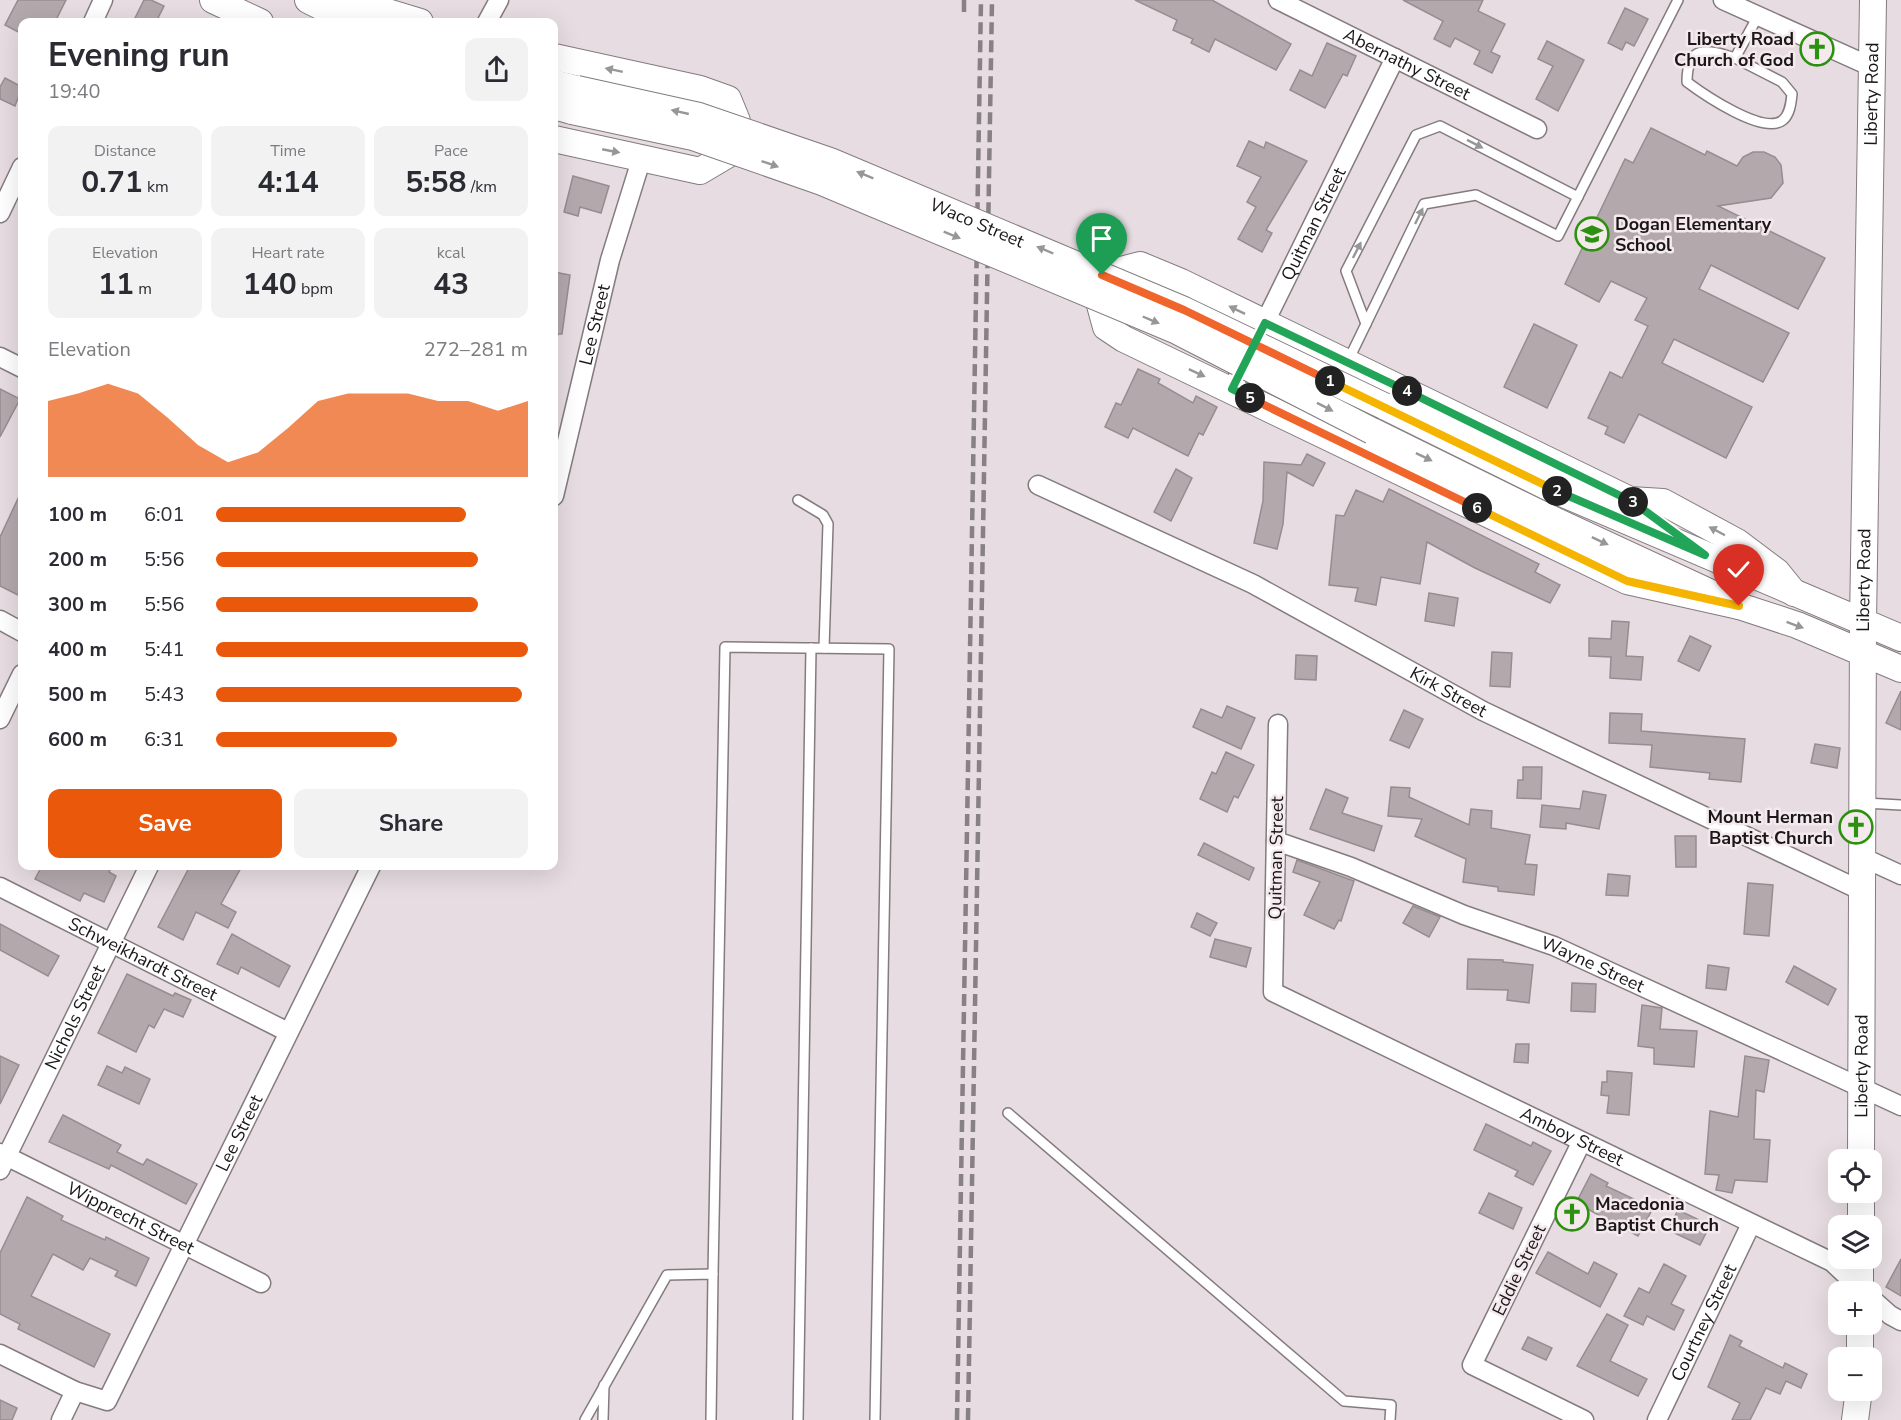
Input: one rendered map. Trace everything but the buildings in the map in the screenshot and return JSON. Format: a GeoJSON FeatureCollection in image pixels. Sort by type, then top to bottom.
{"type":"FeatureCollection","features":[{"type":"Feature","properties":{"kind":"main road"},"geometry":{"type":"LineString","coordinates":[[213,0],[251,18]]}},
{"type":"Feature","properties":{"kind":"main road"},"geometry":{"type":"LineString","coordinates":[[308,0],[344,18]]}},
{"type":"Feature","properties":{"kind":"main road"},"geometry":{"type":"LineString","coordinates":[[348,0],[407,18]]}},
{"type":"Feature","properties":{"kind":"main road","name":"Liberty Road"},"geometry":{"type":"LineString","coordinates":[[1861,1149],[1864,892],[1863,622],[1874,68],[1873,0]]}},
{"type":"Feature","properties":{"kind":"main road"},"geometry":{"type":"LineString","coordinates":[[558,58],[700,88],[728,99],[737,120],[727,155],[700,171],[558,141]]}},
{"type":"Feature","properties":{"kind":"main road","name":"Waco Street"},"geometry":{"type":"LineString","coordinates":[[564,97],[699,116],[830,161],[1184,310],[1554,490],[1705,555]]}},
{"type":"Feature","properties":{"kind":"main road","name":"Waco Street"},"geometry":{"type":"LineString","coordinates":[[564,97],[693,137],[822,182],[1175,330],[1543,515],[1739,606]]}},
{"type":"Feature","properties":{"kind":"main road"},"geometry":{"type":"LineString","coordinates":[[1901,638],[1705,555],[1630,500],[1140,265],[1117,271],[1100,305],[1106,327],[1124,339],[1627,581],[1739,606],[1864,652],[1901,669]]}},
{"type":"Feature","properties":{"kind":"main road"},"geometry":{"type":"LineString","coordinates":[[1630,500],[1663,502],[1737,542],[1777,572],[1794,593]]}},
{"type":"Feature","properties":{"kind":"main road"},"geometry":{"type":"LineString","coordinates":[[1855,1420],[1858,1401]]}},
{"type":"Feature","properties":{"kind":"street"},"geometry":{"type":"LineString","coordinates":[[95,18],[104,0]]}},
{"type":"Feature","properties":{"kind":"street"},"geometry":{"type":"LineString","coordinates":[[489,18],[499,0]]}},
{"type":"Feature","properties":{"kind":"street","name":"Abernathy Street"},"geometry":{"type":"LineString","coordinates":[[1278,0],[1537,129]]}},
{"type":"Feature","properties":{"kind":"street"},"geometry":{"type":"LineString","coordinates":[[1723,0],[1874,68]]}},
{"type":"Feature","properties":{"kind":"street","name":"Quitman Street"},"geometry":{"type":"LineString","coordinates":[[1232,389],[1395,58]]}},
{"type":"Feature","properties":{"kind":"street","name":"Lee Street"},"geometry":{"type":"LineString","coordinates":[[558,479],[610,260],[642,157]]}},
{"type":"Feature","properties":{"kind":"street"},"geometry":{"type":"LineString","coordinates":[[0,213],[18,175]]}},
{"type":"Feature","properties":{"kind":"street"},"geometry":{"type":"LineString","coordinates":[[0,357],[18,366]]}},
{"type":"Feature","properties":{"kind":"street","name":"Kirk Street"},"geometry":{"type":"LineString","coordinates":[[1038,485],[1253,584],[1483,711],[1864,892]]}},
{"type":"Feature","properties":{"kind":"street"},"geometry":{"type":"LineString","coordinates":[[0,620],[18,630]]}},
{"type":"Feature","properties":{"kind":"street"},"geometry":{"type":"LineString","coordinates":[[0,719],[18,682]]}},
{"type":"Feature","properties":{"kind":"street","name":"Quitman Street"},"geometry":{"type":"LineString","coordinates":[[1273,992],[1278,724]]}},
{"type":"Feature","properties":{"kind":"street","name":"Wayne Street"},"geometry":{"type":"LineString","coordinates":[[1276,841],[1351,867],[1464,915],[1554,946],[1901,1106]]}},
{"type":"Feature","properties":{"kind":"street"},"geometry":{"type":"LineString","coordinates":[[1864,858],[1901,875]]}},
{"type":"Feature","properties":{"kind":"street","name":"Nichols Street"},"geometry":{"type":"LineString","coordinates":[[2,1160],[147,870]]}},
{"type":"Feature","properties":{"kind":"street","name":"Lee Street"},"geometry":{"type":"LineString","coordinates":[[75,1391],[107,1401],[369,870]]}},
{"type":"Feature","properties":{"kind":"street","name":"Schweikhardt Street"},"geometry":{"type":"LineString","coordinates":[[0,887],[288,1032]]}},
{"type":"Feature","properties":{"kind":"street","name":"Amboy Street"},"geometry":{"type":"LineString","coordinates":[[1273,992],[1581,1143],[1832,1262],[1852,1281]]}},
{"type":"Feature","properties":{"kind":"street","name":"Eddie Street"},"geometry":{"type":"LineString","coordinates":[[1581,1143],[1472,1365],[1584,1420]]}},
{"type":"Feature","properties":{"kind":"street","name":"Wipprecht Street"},"geometry":{"type":"LineString","coordinates":[[2,1160],[184,1243],[261,1283]]}},
{"type":"Feature","properties":{"kind":"street","name":"Courtney Street"},"geometry":{"type":"LineString","coordinates":[[1657,1420],[1751,1224]]}},
{"type":"Feature","properties":{"kind":"street","name":"Amboy Street"},"geometry":{"type":"LineString","coordinates":[[1882,1308],[1901,1321]]}},
{"type":"Feature","properties":{"kind":"street"},"geometry":{"type":"LineString","coordinates":[[0,1354],[75,1391],[61,1420]]}},
{"type":"Feature","properties":{"kind":"lane"},"geometry":{"type":"LineString","coordinates":[[1347,363],[1424,204],[1476,195],[1558,236],[1677,0]]}},
{"type":"Feature","properties":{"kind":"lane"},"geometry":{"type":"LineString","coordinates":[[1735,58],[1758,16]]}},
{"type":"Feature","properties":{"kind":"lane"},"geometry":{"type":"LineString","coordinates":[[1708,49],[1735,58],[1782,82],[1792,94],[1790,107],[1783,120],[1771,125],[1749,118],[1705,96],[1687,82],[1687,67],[1694,55],[1708,49]]}},
{"type":"Feature","properties":{"kind":"lane"},"geometry":{"type":"LineString","coordinates":[[1366,324],[1346,271],[1416,135],[1440,126],[1578,197]]}},
{"type":"Feature","properties":{"kind":"lane"},"geometry":{"type":"LineString","coordinates":[[798,500],[823,515],[828,524],[824,648]]}},
{"type":"Feature","properties":{"kind":"lane"},"geometry":{"type":"LineString","coordinates":[[711,1420],[725,647],[889,649],[875,1420]]}},
{"type":"Feature","properties":{"kind":"lane"},"geometry":{"type":"LineString","coordinates":[[798,1420],[811,648]]}},
{"type":"Feature","properties":{"kind":"lane"},"geometry":{"type":"LineString","coordinates":[[1864,803],[1901,805]]}},
{"type":"Feature","properties":{"kind":"lane"},"geometry":{"type":"LineString","coordinates":[[1008,1113],[1344,1401],[1391,1405],[1390,1420]]}},
{"type":"Feature","properties":{"kind":"lane"},"geometry":{"type":"LineString","coordinates":[[585,1420],[667,1275],[713,1274]]}},
{"type":"Feature","properties":{"kind":"lane"},"geometry":{"type":"LineString","coordinates":[[603,1420],[604,1383]]}},
{"type":"Feature","properties":{"kind":"railway"},"geometry":{"type":"LineString","coordinates":[[964,0],[964,14]]}},
{"type":"Feature","properties":{"kind":"railway"},"geometry":{"type":"LineString","coordinates":[[957,1420],[981,0]]}},
{"type":"Feature","properties":{"kind":"railway"},"geometry":{"type":"LineString","coordinates":[[968,1420],[992,0]]}},
{"type":"Feature","properties":{"kind":"place","name":"Liberty Road Church of God"},"geometry":{"type":"Point","coordinates":[1817,49]}},
{"type":"Feature","properties":{"kind":"place","name":"Dogan Elementary School"},"geometry":{"type":"Point","coordinates":[1592,234]}},
{"type":"Feature","properties":{"kind":"place","name":"Mount Herman Baptist Church"},"geometry":{"type":"Point","coordinates":[1856,827]}},
{"type":"Feature","properties":{"kind":"place","name":"Macedonia Baptist Church"},"geometry":{"type":"Point","coordinates":[1572,1214]}},
{"type":"Feature","properties":{"kind":"route"},"geometry":{"type":"LineString","coordinates":[[1102,275],[1184,310],[1251,342],[1317,374],[1384,406],[1554,490],[1705,555],[1630,500],[1265,323],[1232,389],[1627,581],[1739,606]]}}]}
